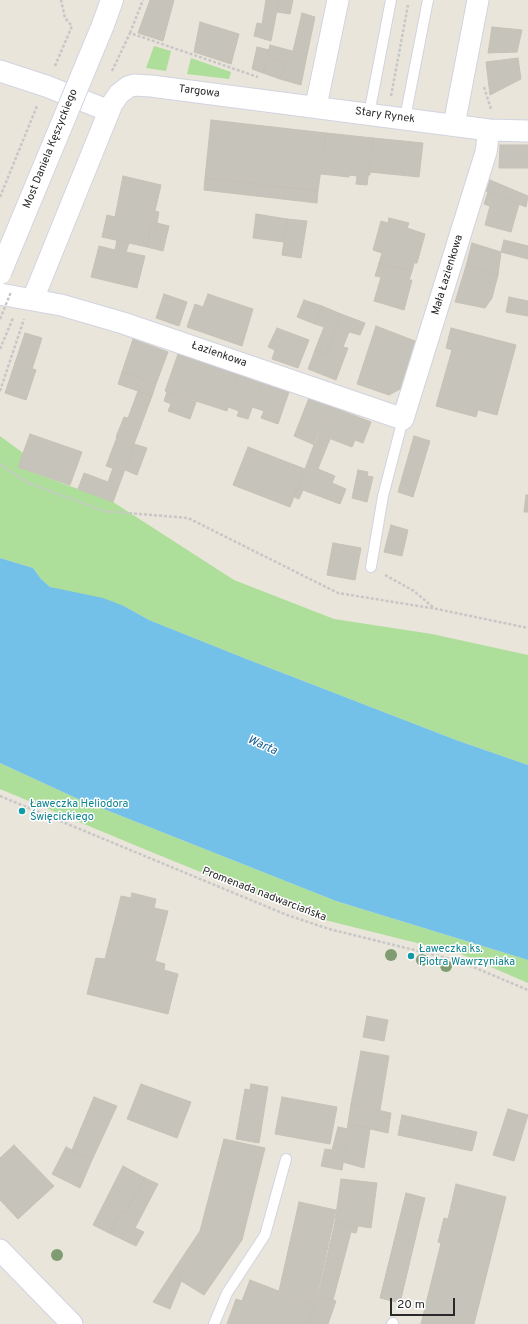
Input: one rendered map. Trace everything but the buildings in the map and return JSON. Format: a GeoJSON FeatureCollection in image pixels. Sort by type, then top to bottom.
{"type":"FeatureCollection","features":[{"type":"Feature","properties":{"kind":"street","name":"Most Daniela Kęszyckiego"},"geometry":{"type":"LineString","coordinates":[[0,273],[112,0]]}},
{"type":"Feature","properties":{"kind":"street"},"geometry":{"type":"LineString","coordinates":[[309,106],[338,0]]}},
{"type":"Feature","properties":{"kind":"street"},"geometry":{"type":"LineString","coordinates":[[454,125],[478,0]]}},
{"type":"Feature","properties":{"kind":"street"},"geometry":{"type":"LineString","coordinates":[[0,71],[46,86],[109,111]]}},
{"type":"Feature","properties":{"kind":"street","name":"Targowa"},"geometry":{"type":"LineString","coordinates":[[30,306],[109,111],[115,98],[122,90],[134,85],[142,85],[309,106]]}},
{"type":"Feature","properties":{"kind":"street","name":"Stary Rynek"},"geometry":{"type":"LineString","coordinates":[[309,106],[489,130],[528,131]]}},
{"type":"Feature","properties":{"kind":"street","name":"Mała Łazienkowa"},"geometry":{"type":"LineString","coordinates":[[403,419],[486,152],[489,130]]}},
{"type":"Feature","properties":{"kind":"street","name":"Łazienkowa"},"geometry":{"type":"LineString","coordinates":[[0,294],[30,306],[72,308],[123,322],[403,419]]}},
{"type":"Feature","properties":{"kind":"street"},"geometry":{"type":"LineString","coordinates":[[0,1250],[72,1324]]}},
{"type":"Feature","properties":{"kind":"lane"},"geometry":{"type":"LineString","coordinates":[[369,114],[391,0]]}},
{"type":"Feature","properties":{"kind":"lane"},"geometry":{"type":"LineString","coordinates":[[405,118],[428,0]]}},
{"type":"Feature","properties":{"kind":"lane"},"geometry":{"type":"LineString","coordinates":[[371,567],[383,496],[403,419]]}},
{"type":"Feature","properties":{"kind":"lane"},"geometry":{"type":"LineString","coordinates":[[214,1324],[227,1293],[265,1236],[286,1159]]}},
{"type":"Feature","properties":{"kind":"path"},"geometry":{"type":"LineString","coordinates":[[52,72],[72,26],[65,18],[61,0]]}},
{"type":"Feature","properties":{"kind":"path"},"geometry":{"type":"LineString","coordinates":[[130,33],[143,0]]}},
{"type":"Feature","properties":{"kind":"path"},"geometry":{"type":"LineString","coordinates":[[390,102],[408,5]]}},
{"type":"Feature","properties":{"kind":"path"},"geometry":{"type":"LineString","coordinates":[[0,197],[39,102]]}},
{"type":"Feature","properties":{"kind":"path"},"geometry":{"type":"LineString","coordinates":[[0,391],[30,306]]}},
{"type":"Feature","properties":{"kind":"path"},"geometry":{"type":"LineString","coordinates":[[0,349],[8,328]]}},
{"type":"Feature","properties":{"kind":"path"},"geometry":{"type":"LineString","coordinates":[[0,464],[26,482],[104,512],[188,518],[338,593],[434,608],[528,628]]}},
{"type":"Feature","properties":{"kind":"path"},"geometry":{"type":"LineString","coordinates":[[371,567],[414,590],[434,608]]}},
{"type":"Feature","properties":{"kind":"path","name":"Promenada nadwarciańska"},"geometry":{"type":"LineString","coordinates":[[0,796],[287,915],[329,929],[459,960],[528,990]]}},
{"type":"Feature","properties":{"kind":"green space"},"geometry":{"type":"Polygon","coordinates":[[[154,46],[171,51],[166,71],[146,68],[154,46]]]}},
{"type":"Feature","properties":{"kind":"green space"},"geometry":{"type":"Polygon","coordinates":[[[191,58],[231,72],[229,79],[187,74],[191,58]]]}},
{"type":"Feature","properties":{"kind":"green space"},"geometry":{"type":"Polygon","coordinates":[[[0,436],[23,453],[19,467],[113,502],[234,580],[334,619],[432,634],[528,655],[528,765],[456,740],[244,658],[149,620],[124,606],[50,587],[41,579],[33,568],[0,558],[0,436]]]}},
{"type":"Feature","properties":{"kind":"green space"},"geometry":{"type":"Polygon","coordinates":[[[0,763],[76,798],[336,901],[528,960],[528,983],[461,954],[309,916],[0,789],[0,763]]]}},
{"type":"Feature","properties":{"kind":"water","name":"Warta"},"geometry":{"type":"Polygon","coordinates":[[[0,558],[33,568],[41,579],[50,587],[103,598],[124,606],[149,620],[244,658],[456,740],[528,765],[528,960],[336,901],[76,798],[0,763],[0,558]]]}},
{"type":"Feature","properties":{"kind":"place","name":"Ławeczka Heliodora Święcickiego"},"geometry":{"type":"Point","coordinates":[22,811]}},
{"type":"Feature","properties":{"kind":"place","name":"Ławeczka ks. Piotra Wawrzyniaka"},"geometry":{"type":"Point","coordinates":[411,956]}}]}
